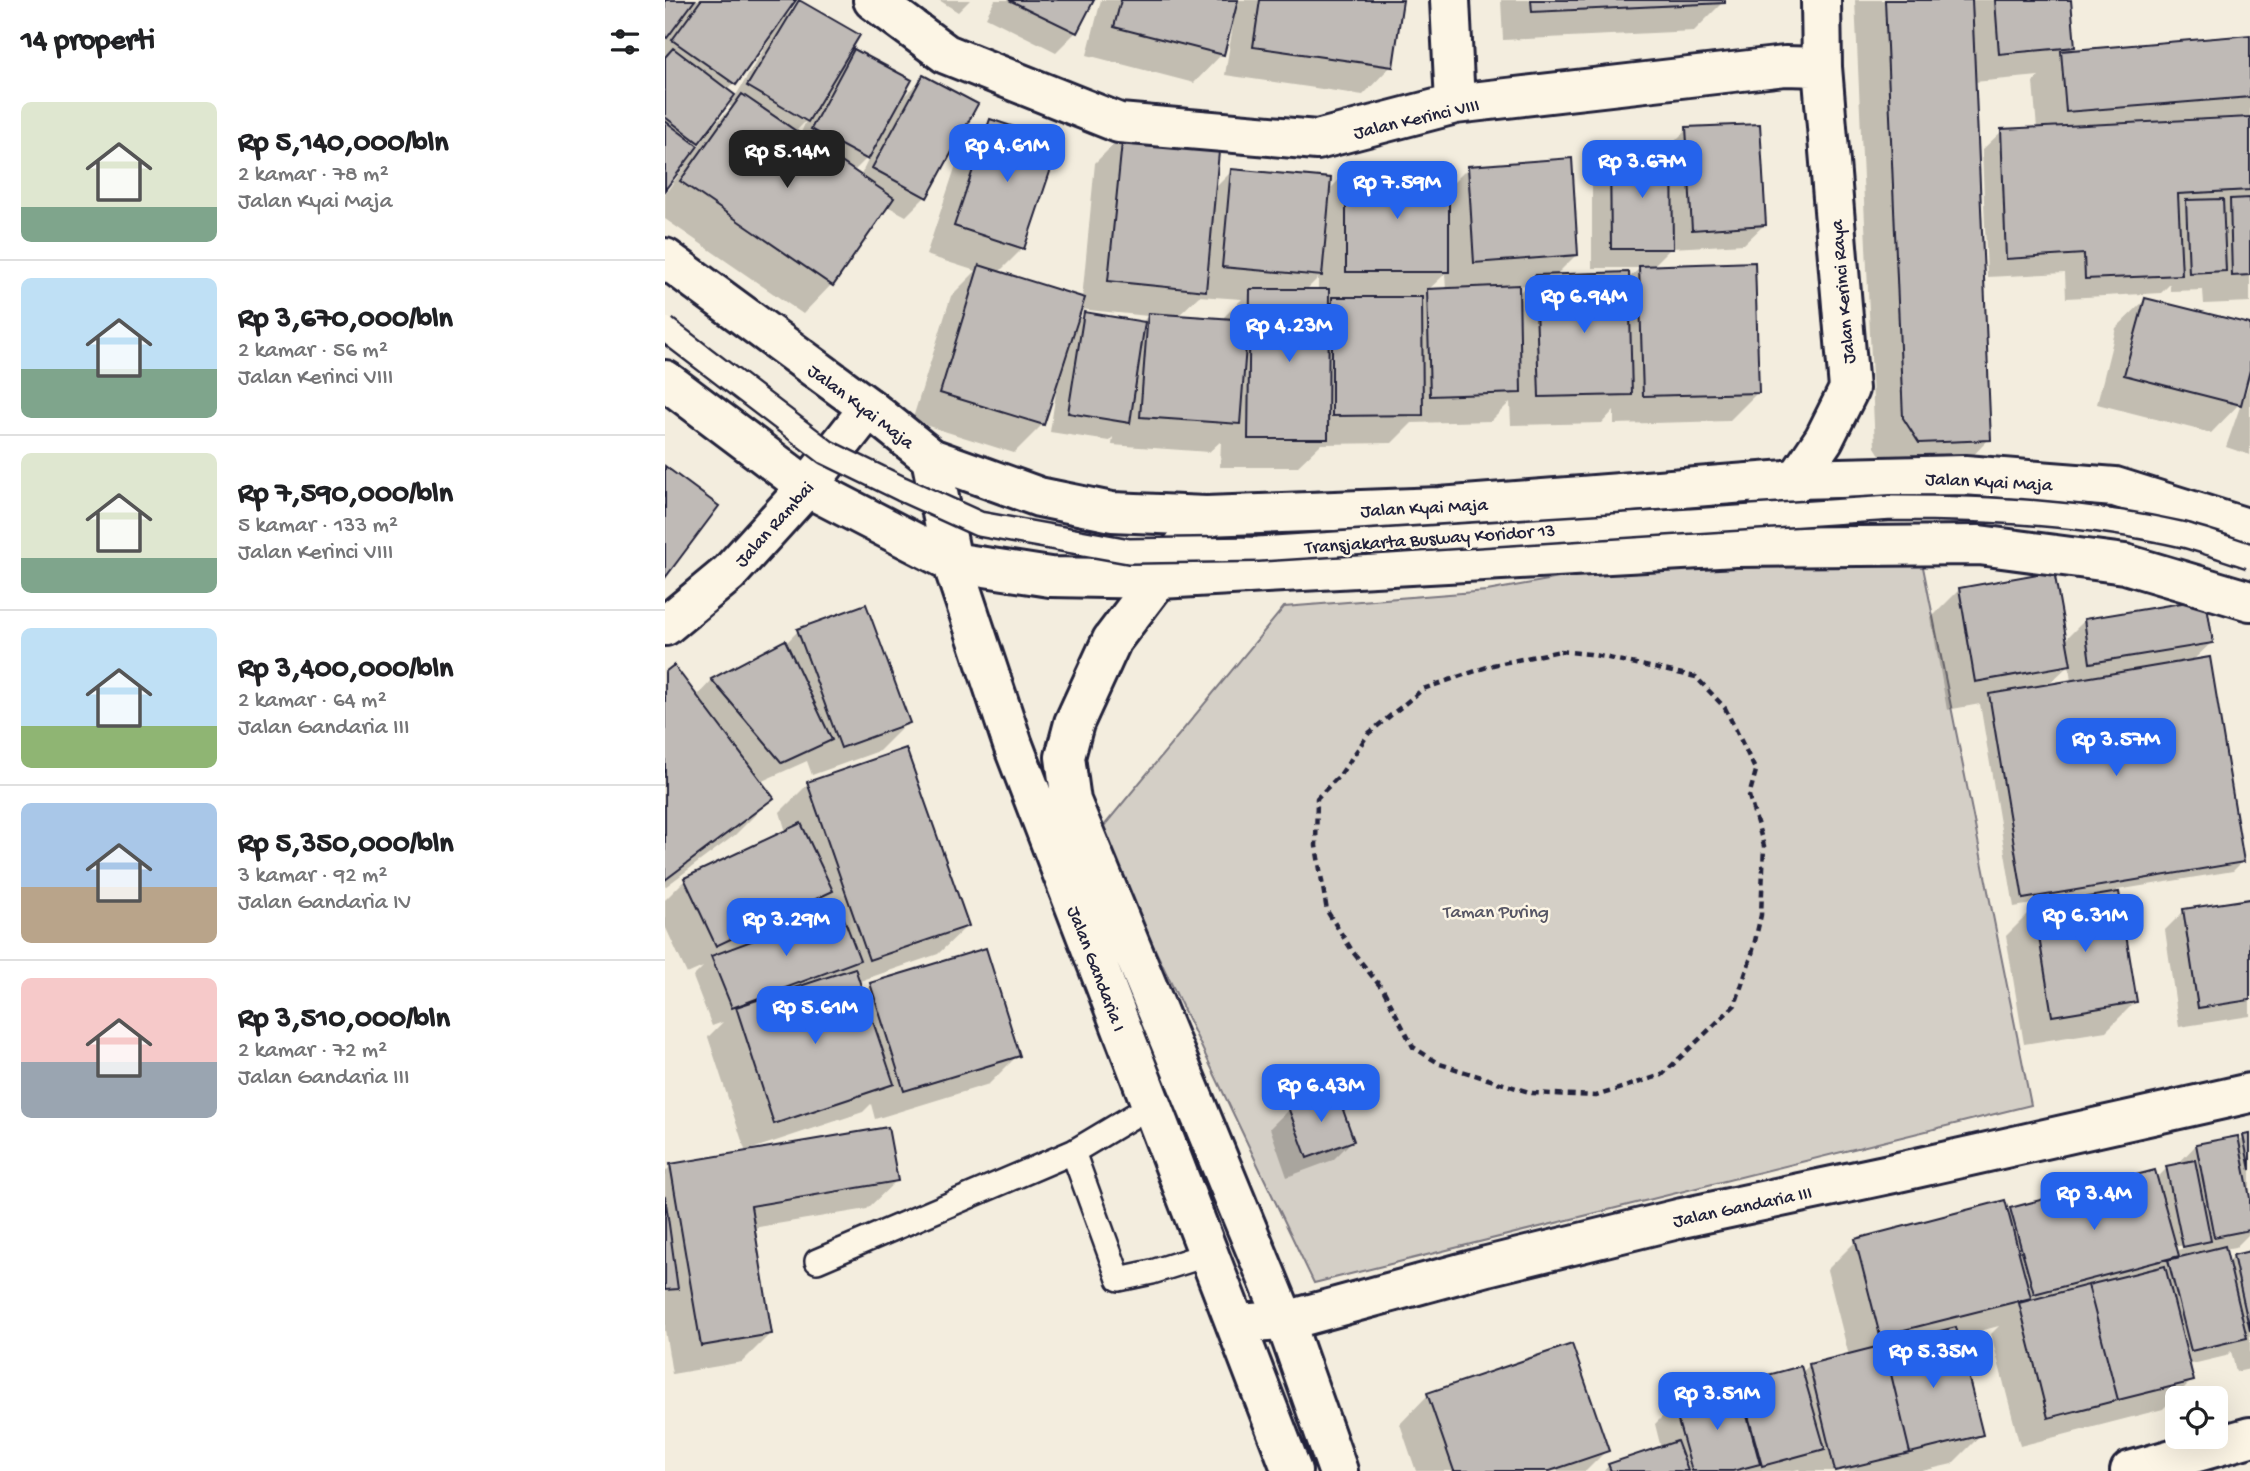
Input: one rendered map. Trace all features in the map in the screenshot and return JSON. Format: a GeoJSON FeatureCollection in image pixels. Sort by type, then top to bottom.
{"type":"FeatureCollection","features":[{"type":"Feature","properties":{"kind":"main road","name":"Jalan Kerinci VIII"},"geometry":{"type":"LineString","coordinates":[[873,0],[946,54],[1119,123],[1317,140],[1455,104],[1785,66],[1822,67]]}},
{"type":"Feature","properties":{"kind":"main road"},"geometry":{"type":"LineString","coordinates":[[1450,0],[1455,104]]}},
{"type":"Feature","properties":{"kind":"main road","name":"Jalan Kerinci Raya"},"geometry":{"type":"LineString","coordinates":[[1736,547],[1797,479],[1824,439],[1849,389],[1822,67],[1821,0]]}},
{"type":"Feature","properties":{"kind":"main road","name":"Jalan Kyai Maja"},"geometry":{"type":"LineString","coordinates":[[665,258],[869,408],[932,458],[1039,497],[1112,512],[1206,516],[1440,507],[1797,479],[1965,475],[2115,487],[2250,529]]}},
{"type":"Feature","properties":{"kind":"main road"},"geometry":{"type":"LineString","coordinates":[[665,380],[807,487],[952,562],[1050,577],[1160,579],[1736,547],[1979,545],[2125,564],[2250,601]]}},
{"type":"Feature","properties":{"kind":"main road","name":"Jalan Rambai"},"geometry":{"type":"LineString","coordinates":[[665,626],[729,573],[807,487],[869,408]]}},
{"type":"Feature","properties":{"kind":"main road","name":"Jalan Gandaria I"},"geometry":{"type":"LineString","coordinates":[[932,458],[952,562],[1013,745],[1291,1471]]}},
{"type":"Feature","properties":{"kind":"main road","name":"Jalan Gandaria I"},"geometry":{"type":"LineString","coordinates":[[1206,516],[1112,639],[1074,723],[1065,757],[1071,801],[1285,1321],[1338,1471]]}},
{"type":"Feature","properties":{"kind":"main road","name":"Jalan Gandaria III"},"geometry":{"type":"LineString","coordinates":[[1236,1324],[1285,1321],[1682,1218],[2250,1093]]}},
{"type":"Feature","properties":{"kind":"main road"},"geometry":{"type":"LineString","coordinates":[[2130,1471],[2250,1437]]}},
{"type":"Feature","properties":{"kind":"lane","name":"Transjakarta Busway Koridor 13"},"geometry":{"type":"LineString","coordinates":[[665,329],[826,452],[902,489],[979,524],[1129,551],[1258,549],[1867,510],[1975,508],[2096,520],[2185,536],[2250,556]]}},
{"type":"Feature","properties":{"kind":"lane"},"geometry":{"type":"LineString","coordinates":[[817,1261],[1073,1152],[1150,1107]]}},
{"type":"Feature","properties":{"kind":"lane"},"geometry":{"type":"LineString","coordinates":[[1073,1152],[1119,1279],[1209,1254]]}},
{"type":"Feature","properties":{"kind":"path"},"geometry":{"type":"LineString","coordinates":[[1560,651],[1590,654],[1696,677],[1725,708],[1756,771],[1749,796],[1765,846],[1761,915],[1752,954],[1735,1005],[1663,1074],[1596,1096],[1532,1093],[1440,1064],[1413,1047],[1384,991],[1353,952],[1327,911],[1316,846],[1317,798],[1340,775],[1369,733],[1423,689],[1493,665],[1560,651]]}},
{"type":"Feature","properties":{"kind":"green space","name":"Taman Puring"},"geometry":{"type":"Polygon","coordinates":[[[1705,552],[1921,557],[2031,1105],[1314,1283],[1099,832],[1284,607],[1487,591],[1705,552]]]}},
{"type":"Feature","properties":{"kind":"building"},"geometry":{"type":"Polygon","coordinates":[[[665,0],[695,0],[667,38],[665,37],[665,0]]]}},
{"type":"Feature","properties":{"kind":"building"},"geometry":{"type":"Polygon","coordinates":[[[701,0],[796,0],[736,85],[672,40],[701,0]]]}},
{"type":"Feature","properties":{"kind":"building"},"geometry":{"type":"Polygon","coordinates":[[[799,0],[860,35],[808,122],[747,86],[799,0]]]}},
{"type":"Feature","properties":{"kind":"building"},"geometry":{"type":"Polygon","coordinates":[[[1009,0],[1094,0],[1077,33],[1009,0]]]}},
{"type":"Feature","properties":{"kind":"building"},"geometry":{"type":"Polygon","coordinates":[[[1121,0],[1238,0],[1224,55],[1114,27],[1121,0]]]}},
{"type":"Feature","properties":{"kind":"building"},"geometry":{"type":"Polygon","coordinates":[[[1260,0],[1403,0],[1393,67],[1253,47],[1260,0]]]}},
{"type":"Feature","properties":{"kind":"building"},"geometry":{"type":"Polygon","coordinates":[[[1531,0],[1725,0],[1725,3],[1532,12],[1531,0]]]}},
{"type":"Feature","properties":{"kind":"building"},"geometry":{"type":"Polygon","coordinates":[[[1885,0],[1972,0],[1991,440],[1919,443],[1903,418],[1885,0]]]}},
{"type":"Feature","properties":{"kind":"building"},"geometry":{"type":"Polygon","coordinates":[[[1995,0],[2071,0],[2075,47],[1999,54],[1995,0]]]}},
{"type":"Feature","properties":{"kind":"building"},"geometry":{"type":"Polygon","coordinates":[[[2250,35],[2250,97],[2066,112],[2061,51],[2250,35]]]}},
{"type":"Feature","properties":{"kind":"building"},"geometry":{"type":"Polygon","coordinates":[[[673,48],[735,95],[699,143],[665,117],[665,57],[673,48]]]}},
{"type":"Feature","properties":{"kind":"building"},"geometry":{"type":"Polygon","coordinates":[[[854,49],[912,80],[868,160],[811,129],[854,49]]]}},
{"type":"Feature","properties":{"kind":"building"},"geometry":{"type":"Polygon","coordinates":[[[923,75],[978,104],[927,198],[872,168],[923,75]]]}},
{"type":"Feature","properties":{"kind":"building"},"geometry":{"type":"Polygon","coordinates":[[[742,94],[894,198],[833,286],[680,181],[742,94]]]}},
{"type":"Feature","properties":{"kind":"building"},"geometry":{"type":"Polygon","coordinates":[[[2250,117],[2250,190],[2178,194],[2182,275],[2085,279],[2084,254],[2006,259],[2001,129],[2250,117]]]}},
{"type":"Feature","properties":{"kind":"building"},"geometry":{"type":"Polygon","coordinates":[[[990,119],[1060,142],[1024,249],[954,226],[990,119]]]}},
{"type":"Feature","properties":{"kind":"building"},"geometry":{"type":"Polygon","coordinates":[[[665,121],[698,146],[665,190],[665,121]]]}},
{"type":"Feature","properties":{"kind":"building"},"geometry":{"type":"Polygon","coordinates":[[[1760,124],[1766,225],[1692,230],[1686,127],[1760,124]]]}},
{"type":"Feature","properties":{"kind":"building"},"geometry":{"type":"Polygon","coordinates":[[[1123,132],[1220,141],[1206,291],[1108,281],[1123,132]]]}},
{"type":"Feature","properties":{"kind":"building"},"geometry":{"type":"Polygon","coordinates":[[[1672,151],[1673,249],[1611,249],[1610,152],[1672,151]]]}},
{"type":"Feature","properties":{"kind":"building"},"geometry":{"type":"Polygon","coordinates":[[[1572,158],[1578,255],[1474,263],[1468,166],[1572,158]]]}},
{"type":"Feature","properties":{"kind":"building"},"geometry":{"type":"Polygon","coordinates":[[[1231,169],[1331,178],[1322,276],[1222,267],[1231,169]]]}},
{"type":"Feature","properties":{"kind":"building"},"geometry":{"type":"Polygon","coordinates":[[[1346,170],[1449,170],[1449,272],[1346,272],[1346,170]]]}},
{"type":"Feature","properties":{"kind":"building"},"geometry":{"type":"Polygon","coordinates":[[[2250,198],[2250,275],[2232,276],[2230,199],[2250,198]]]}},
{"type":"Feature","properties":{"kind":"building"},"geometry":{"type":"Polygon","coordinates":[[[2223,199],[2226,271],[2189,273],[2186,200],[2223,199]]]}},
{"type":"Feature","properties":{"kind":"building"},"geometry":{"type":"Polygon","coordinates":[[[1755,262],[1759,393],[1643,396],[1639,266],[1755,262]]]}},
{"type":"Feature","properties":{"kind":"building"},"geometry":{"type":"Polygon","coordinates":[[[979,265],[1085,298],[1044,425],[940,393],[979,265]]]}},
{"type":"Feature","properties":{"kind":"building"},"geometry":{"type":"Polygon","coordinates":[[[1629,272],[1632,395],[1539,397],[1535,275],[1629,272]]]}},
{"type":"Feature","properties":{"kind":"building"},"geometry":{"type":"Polygon","coordinates":[[[1519,285],[1521,393],[1430,396],[1427,289],[1519,285]]]}},
{"type":"Feature","properties":{"kind":"building"},"geometry":{"type":"Polygon","coordinates":[[[1250,289],[1329,289],[1328,439],[1248,439],[1250,289]]]}},
{"type":"Feature","properties":{"kind":"building"},"geometry":{"type":"Polygon","coordinates":[[[1332,297],[1422,297],[1423,415],[1332,416],[1332,297]]]}},
{"type":"Feature","properties":{"kind":"building"},"geometry":{"type":"Polygon","coordinates":[[[2145,298],[2250,324],[2250,370],[2241,405],[2124,375],[2145,298]]]}},
{"type":"Feature","properties":{"kind":"building"},"geometry":{"type":"Polygon","coordinates":[[[1084,312],[1145,322],[1130,423],[1068,413],[1084,312]]]}},
{"type":"Feature","properties":{"kind":"building"},"geometry":{"type":"Polygon","coordinates":[[[1148,313],[1248,320],[1240,424],[1140,417],[1148,313]]]}},
{"type":"Feature","properties":{"kind":"building"},"geometry":{"type":"Polygon","coordinates":[[[665,466],[719,506],[665,578],[665,466]]]}},
{"type":"Feature","properties":{"kind":"building"},"geometry":{"type":"Polygon","coordinates":[[[2054,571],[2071,665],[1975,682],[1959,588],[2054,571]]]}},
{"type":"Feature","properties":{"kind":"building"},"geometry":{"type":"Polygon","coordinates":[[[2206,599],[2213,643],[2090,663],[2084,619],[2206,599]]]}},
{"type":"Feature","properties":{"kind":"building"},"geometry":{"type":"Polygon","coordinates":[[[866,604],[910,723],[841,748],[797,629],[866,604]]]}},
{"type":"Feature","properties":{"kind":"building"},"geometry":{"type":"Polygon","coordinates":[[[785,640],[832,740],[782,763],[711,679],[785,640]]]}},
{"type":"Feature","properties":{"kind":"building"},"geometry":{"type":"Polygon","coordinates":[[[2210,657],[2244,862],[2023,899],[1989,694],[2210,657]]]}},
{"type":"Feature","properties":{"kind":"building"},"geometry":{"type":"Polygon","coordinates":[[[674,665],[774,798],[665,880],[665,672],[674,665]]]}},
{"type":"Feature","properties":{"kind":"building"},"geometry":{"type":"Polygon","coordinates":[[[906,748],[969,926],[869,960],[807,782],[906,748]]]}},
{"type":"Feature","properties":{"kind":"building"},"geometry":{"type":"Polygon","coordinates":[[[801,823],[833,891],[716,946],[684,878],[801,823]]]}},
{"type":"Feature","properties":{"kind":"building"},"geometry":{"type":"Polygon","coordinates":[[[2119,892],[2137,1002],[2052,1016],[2034,906],[2119,892]]]}},
{"type":"Feature","properties":{"kind":"building"},"geometry":{"type":"Polygon","coordinates":[[[2250,899],[2250,1000],[2198,1008],[2183,909],[2250,899]]]}},
{"type":"Feature","properties":{"kind":"building"},"geometry":{"type":"Polygon","coordinates":[[[840,908],[860,960],[732,1008],[711,956],[840,908]]]}},
{"type":"Feature","properties":{"kind":"building"},"geometry":{"type":"Polygon","coordinates":[[[986,948],[1020,1056],[904,1091],[870,983],[986,948]]]}},
{"type":"Feature","properties":{"kind":"building"},"geometry":{"type":"Polygon","coordinates":[[[855,968],[894,1084],[774,1124],[736,1007],[855,968]]]}},
{"type":"Feature","properties":{"kind":"building"},"geometry":{"type":"Polygon","coordinates":[[[1336,1090],[1354,1141],[1307,1158],[1288,1107],[1336,1090]]]}},
{"type":"Feature","properties":{"kind":"building"},"geometry":{"type":"Polygon","coordinates":[[[888,1127],[898,1181],[751,1206],[772,1334],[701,1346],[670,1164],[888,1127]]]}},
{"type":"Feature","properties":{"kind":"building"},"geometry":{"type":"Polygon","coordinates":[[[2250,1134],[2250,1170],[2243,1135],[2250,1134]]]}},
{"type":"Feature","properties":{"kind":"building"},"geometry":{"type":"Polygon","coordinates":[[[2238,1136],[2250,1198],[2250,1230],[2214,1237],[2196,1144],[2238,1136]]]}},
{"type":"Feature","properties":{"kind":"building"},"geometry":{"type":"Polygon","coordinates":[[[2195,1160],[2211,1241],[2183,1247],[2166,1166],[2195,1160]]]}},
{"type":"Feature","properties":{"kind":"building"},"geometry":{"type":"Polygon","coordinates":[[[2155,1170],[2179,1256],[2034,1294],[2010,1208],[2155,1170]]]}},
{"type":"Feature","properties":{"kind":"building"},"geometry":{"type":"Polygon","coordinates":[[[665,1196],[678,1289],[665,1290],[665,1196]]]}},
{"type":"Feature","properties":{"kind":"building"},"geometry":{"type":"Polygon","coordinates":[[[2005,1200],[2031,1298],[1880,1336],[1855,1239],[2005,1200]]]}},
{"type":"Feature","properties":{"kind":"building"},"geometry":{"type":"Polygon","coordinates":[[[2225,1246],[2247,1338],[2191,1351],[2168,1260],[2225,1246]]]}},
{"type":"Feature","properties":{"kind":"building"},"geometry":{"type":"Polygon","coordinates":[[[2250,1251],[2250,1331],[2233,1255],[2250,1251]]]}},
{"type":"Feature","properties":{"kind":"building"},"geometry":{"type":"Polygon","coordinates":[[[2165,1266],[2194,1381],[2165,1386],[2165,1388],[2118,1400],[2088,1285],[2165,1266]]]}},
{"type":"Feature","properties":{"kind":"building"},"geometry":{"type":"Polygon","coordinates":[[[2088,1285],[2118,1400],[2048,1418],[2019,1303],[2088,1285]]]}},
{"type":"Feature","properties":{"kind":"building"},"geometry":{"type":"Polygon","coordinates":[[[1956,1327],[1983,1435],[1910,1453],[1884,1345],[1956,1327]]]}},
{"type":"Feature","properties":{"kind":"building"},"geometry":{"type":"Polygon","coordinates":[[[1572,1344],[1609,1451],[1550,1471],[1454,1471],[1427,1393],[1572,1344]]]}},
{"type":"Feature","properties":{"kind":"building"},"geometry":{"type":"Polygon","coordinates":[[[1884,1345],[1910,1453],[1835,1471],[1809,1364],[1884,1345]]]}},
{"type":"Feature","properties":{"kind":"building"},"geometry":{"type":"Polygon","coordinates":[[[1801,1366],[1825,1449],[1762,1466],[1739,1383],[1801,1366]]]}},
{"type":"Feature","properties":{"kind":"building"},"geometry":{"type":"Polygon","coordinates":[[[1739,1386],[1760,1464],[1733,1471],[1692,1471],[1673,1403],[1739,1386]]]}},
{"type":"Feature","properties":{"kind":"building"},"geometry":{"type":"Polygon","coordinates":[[[1677,1441],[1688,1471],[1611,1471],[1608,1464],[1677,1441]]]}}]}
